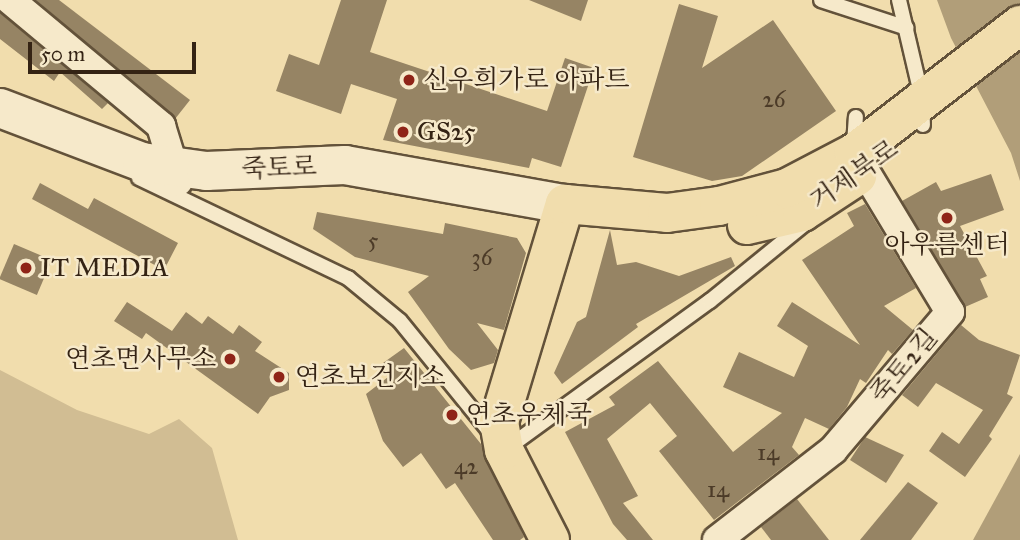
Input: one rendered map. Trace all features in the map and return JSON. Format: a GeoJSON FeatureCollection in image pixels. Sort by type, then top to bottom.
{"type":"FeatureCollection","features":[{"type":"Feature","properties":{"kind":"main road","name":"거제북로"},"geometry":{"type":"LineString","coordinates":[[930,105],[1020,25]]}},
{"type":"Feature","properties":{"kind":"main road","name":"거제북로"},"geometry":{"type":"LineString","coordinates":[[572,216],[667,213],[719,206],[787,188],[1020,52]]}},
{"type":"Feature","properties":{"kind":"main road","name":"거제북로"},"geometry":{"type":"LineString","coordinates":[[572,216],[664,235],[779,219],[820,203],[858,147]]}},
{"type":"Feature","properties":{"kind":"main road"},"geometry":{"type":"LineString","coordinates":[[550,540],[512,447],[501,408],[572,216]]}},
{"type":"Feature","properties":{"kind":"main road"},"geometry":{"type":"LineString","coordinates":[[512,447],[565,540]]}},
{"type":"Feature","properties":{"kind":"street"},"geometry":{"type":"LineString","coordinates":[[10,0],[161,126],[177,175]]}},
{"type":"Feature","properties":{"kind":"street","name":"죽토로"},"geometry":{"type":"LineString","coordinates":[[0,108],[177,175],[209,190],[342,187],[572,216]]}},
{"type":"Feature","properties":{"kind":"street","name":"죽토로"},"geometry":{"type":"LineString","coordinates":[[0,124],[139,178],[177,175]]}},
{"type":"Feature","properties":{"kind":"street","name":"죽토2길"},"geometry":{"type":"LineString","coordinates":[[729,537],[833,450],[950,312],[858,147]]}},
{"type":"Feature","properties":{"kind":"lane"},"geometry":{"type":"LineString","coordinates":[[821,0],[907,28]]}},
{"type":"Feature","properties":{"kind":"lane"},"geometry":{"type":"LineString","coordinates":[[899,0],[930,105]]}},
{"type":"Feature","properties":{"kind":"lane"},"geometry":{"type":"LineString","coordinates":[[139,178],[348,278],[400,321],[512,447],[710,301],[803,226],[820,203]]}},
{"type":"Feature","properties":{"kind":"shaded area"},"geometry":{"type":"Polygon","coordinates":[[[937,0],[1020,0],[1020,181],[1011,153],[951,38],[937,0]]]}},
{"type":"Feature","properties":{"kind":"shaded area"},"geometry":{"type":"Polygon","coordinates":[[[0,370],[77,410],[149,434],[179,419],[212,448],[238,540],[0,540],[0,370]]]}},
{"type":"Feature","properties":{"kind":"shaded area"},"geometry":{"type":"Polygon","coordinates":[[[1020,454],[1020,540],[973,540],[1020,454]]]}},
{"type":"Feature","properties":{"kind":"building"},"geometry":{"type":"Polygon","coordinates":[[[36,0],[59,0],[190,100],[175,119],[36,0]]]}},
{"type":"Feature","properties":{"kind":"building","name":"신우희가로 아파트"},"geometry":{"type":"Polygon","coordinates":[[[341,0],[387,0],[370,52],[547,111],[565,58],[594,68],[561,167],[532,158],[529,168],[383,140],[397,99],[351,84],[341,114],[276,91],[289,54],[319,65],[341,0]]]}},
{"type":"Feature","properties":{"kind":"building","name":"신우희가로 아파트"},"geometry":{"type":"Polygon","coordinates":[[[529,0],[588,0],[581,21],[529,0]]]}},
{"type":"Feature","properties":{"kind":"building"},"geometry":{"type":"Polygon","coordinates":[[[679,4],[718,16],[702,68],[773,20],[836,111],[742,176],[712,181],[633,157],[679,4]]]}},
{"type":"Feature","properties":{"kind":"building"},"geometry":{"type":"Polygon","coordinates":[[[0,13],[108,103],[102,109],[60,72],[54,81],[0,39],[0,13]]]}},
{"type":"Feature","properties":{"kind":"building"},"geometry":{"type":"Polygon","coordinates":[[[991,174],[1004,210],[960,226],[987,276],[980,279],[988,297],[965,307],[902,201],[936,182],[941,191],[991,174]]]}},
{"type":"Feature","properties":{"kind":"building"},"geometry":{"type":"Polygon","coordinates":[[[40,183],[88,209],[94,198],[178,243],[164,270],[32,199],[40,183]]]}},
{"type":"Feature","properties":{"kind":"building"},"geometry":{"type":"Polygon","coordinates":[[[865,204],[916,288],[884,306],[913,330],[892,354],[888,350],[866,383],[860,379],[847,407],[829,429],[805,418],[792,447],[799,455],[714,520],[659,451],[677,436],[650,403],[607,439],[638,496],[623,503],[653,540],[627,540],[613,524],[565,432],[615,405],[609,397],[658,361],[733,452],[782,413],[723,387],[739,352],[794,377],[808,346],[777,326],[792,302],[860,345],[802,260],[854,226],[847,213],[865,204]]]}},
{"type":"Feature","properties":{"kind":"building"},"geometry":{"type":"Polygon","coordinates":[[[317,212],[443,234],[445,223],[517,238],[526,253],[504,330],[477,323],[498,350],[494,363],[471,370],[449,349],[408,292],[429,276],[355,257],[313,229],[317,212]]]}},
{"type":"Feature","properties":{"kind":"building"},"geometry":{"type":"Polygon","coordinates":[[[610,230],[617,265],[636,262],[679,276],[731,257],[735,266],[636,324],[638,327],[562,384],[554,373],[577,322],[586,317],[610,230]]]}},
{"type":"Feature","properties":{"kind":"building","name":"IT MEDIA"},"geometry":{"type":"Polygon","coordinates":[[[14,244],[52,260],[37,295],[0,279],[14,244]]]}},
{"type":"Feature","properties":{"kind":"building"},"geometry":{"type":"Polygon","coordinates":[[[127,302],[172,331],[186,312],[202,324],[208,316],[233,334],[239,325],[262,342],[255,351],[289,373],[289,390],[270,397],[258,414],[146,333],[142,339],[114,321],[127,302]]]}},
{"type":"Feature","properties":{"kind":"building"},"geometry":{"type":"Polygon","coordinates":[[[961,325],[979,340],[1020,355],[1007,394],[1013,397],[989,436],[992,439],[965,477],[929,451],[942,432],[959,444],[983,410],[936,383],[918,407],[902,395],[961,325]]]}},
{"type":"Feature","properties":{"kind":"building"},"geometry":{"type":"Polygon","coordinates":[[[404,348],[481,444],[524,537],[520,540],[493,540],[455,483],[446,489],[421,453],[403,467],[383,441],[366,394],[392,374],[383,363],[404,348]]]}},
{"type":"Feature","properties":{"kind":"building"},"geometry":{"type":"Polygon","coordinates":[[[865,437],[904,455],[886,483],[850,460],[865,437]]]}},
{"type":"Feature","properties":{"kind":"building"},"geometry":{"type":"Polygon","coordinates":[[[908,482],[938,503],[911,540],[860,540],[908,482]]]}},
{"type":"Feature","properties":{"kind":"building"},"geometry":{"type":"Polygon","coordinates":[[[797,499],[829,540],[771,540],[761,527],[797,499]]]}},
{"type":"Feature","properties":{"kind":"place","name":"신우희가로 아파트"},"geometry":{"type":"Point","coordinates":[409,80]}},
{"type":"Feature","properties":{"kind":"place","name":"GS25"},"geometry":{"type":"Point","coordinates":[403,132]}},
{"type":"Feature","properties":{"kind":"place","name":"아우름센터"},"geometry":{"type":"Point","coordinates":[947,218]}},
{"type":"Feature","properties":{"kind":"place","name":"IT MEDIA"},"geometry":{"type":"Point","coordinates":[26,268]}},
{"type":"Feature","properties":{"kind":"place","name":"연초면사무소"},"geometry":{"type":"Point","coordinates":[230,359]}},
{"type":"Feature","properties":{"kind":"place","name":"연초보건지소"},"geometry":{"type":"Point","coordinates":[279,377]}},
{"type":"Feature","properties":{"kind":"place","name":"연초우체국"},"geometry":{"type":"Point","coordinates":[452,415]}}]}
